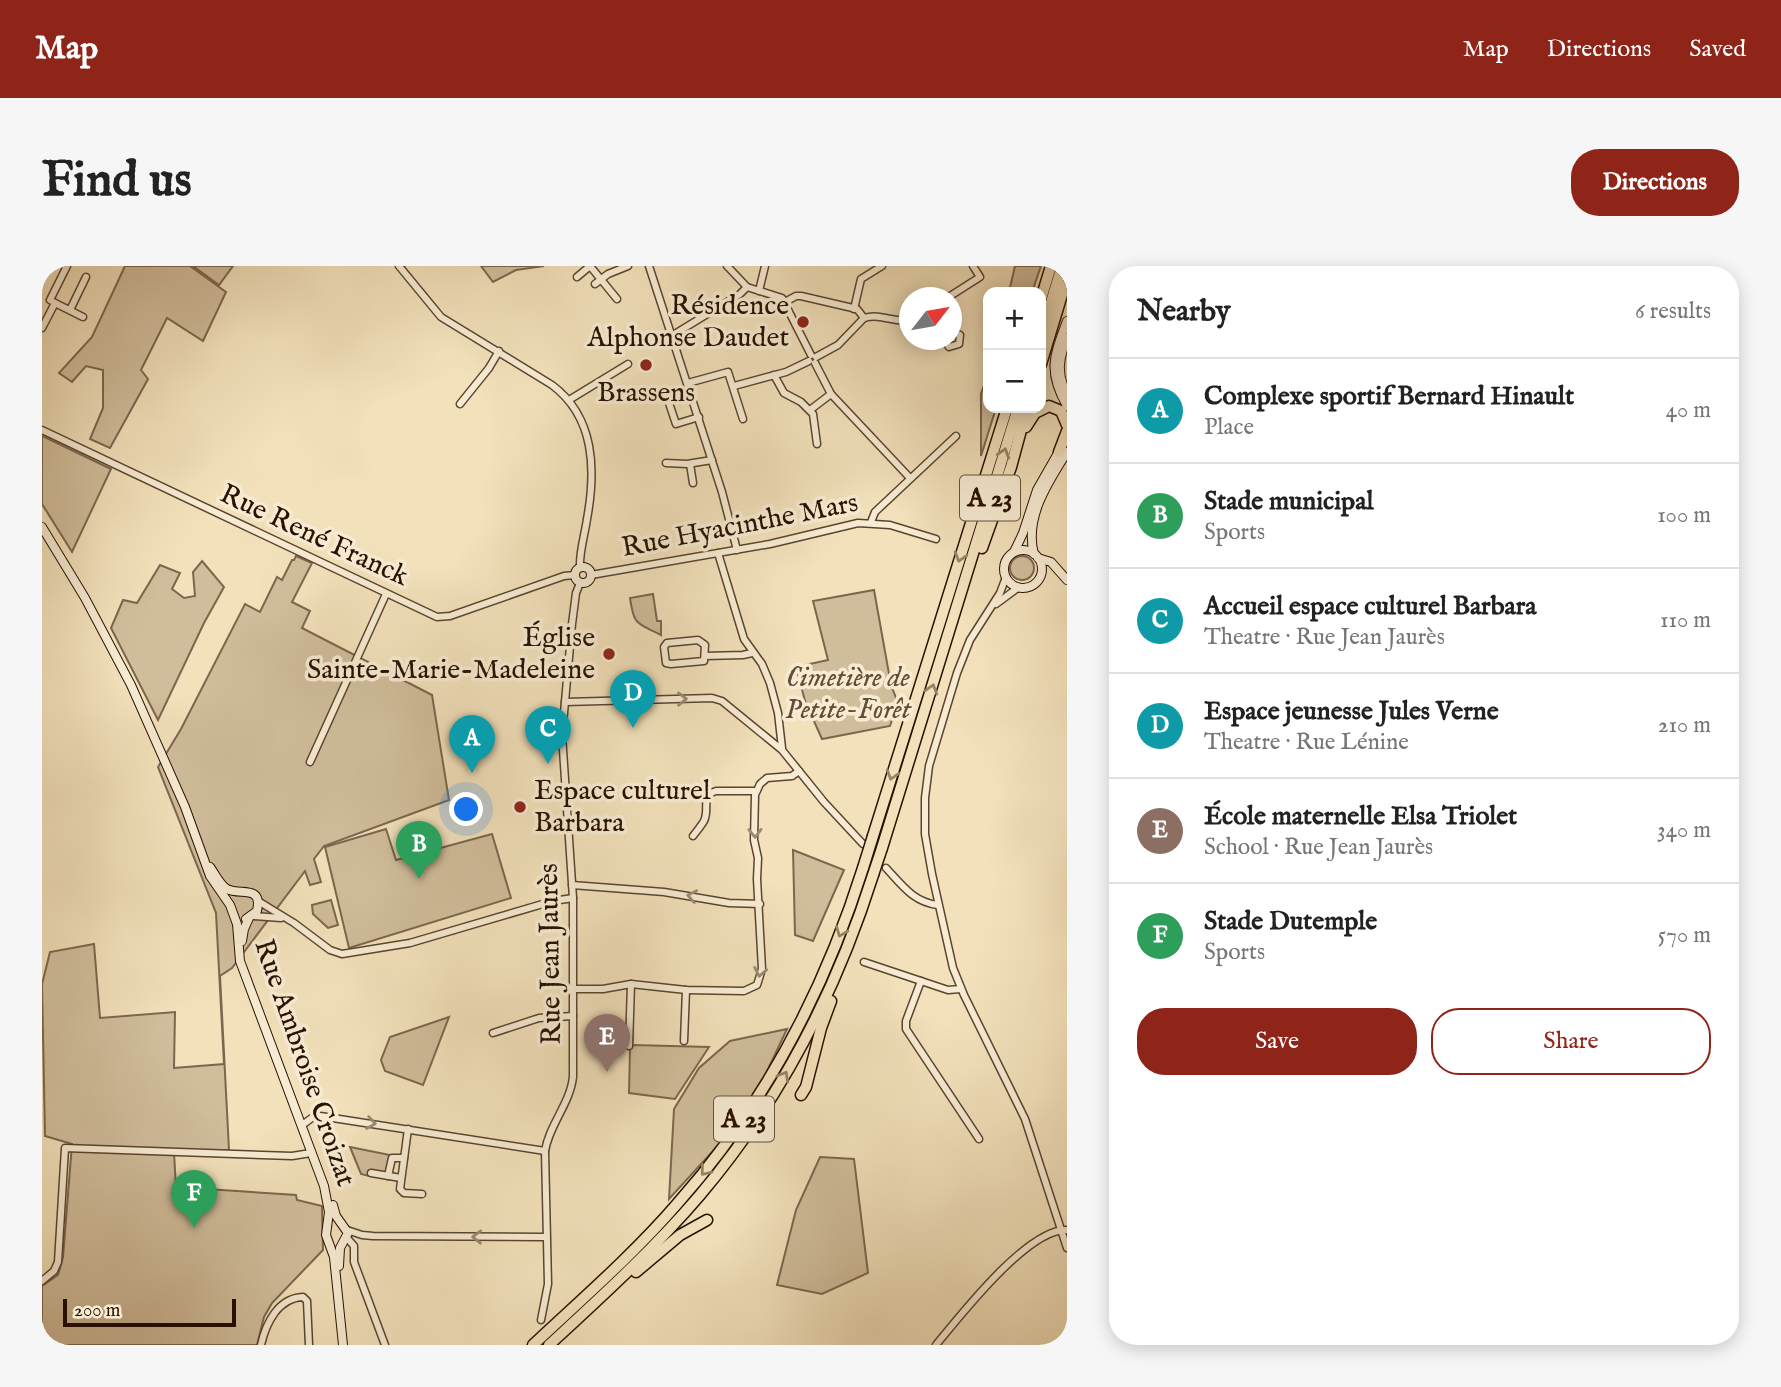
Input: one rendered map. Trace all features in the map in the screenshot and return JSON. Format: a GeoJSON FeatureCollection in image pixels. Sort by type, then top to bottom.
{"type":"FeatureCollection","features":[{"type":"Feature","properties":{"kind":"highway"},"geometry":{"type":"LineString","coordinates":[[1045,287],[1051,266]]}},
{"type":"Feature","properties":{"kind":"highway"},"geometry":{"type":"LineString","coordinates":[[1046,319],[1062,266]]}},
{"type":"Feature","properties":{"kind":"highway"},"geometry":{"type":"LineString","coordinates":[[1045,350],[1067,278]]}},
{"type":"Feature","properties":{"kind":"highway"},"geometry":{"type":"LineString","coordinates":[[964,589],[978,559],[1030,419],[1044,408],[1052,407],[1065,417],[1067,425]]}},
{"type":"Feature","properties":{"kind":"highway","name":"A 23"},"geometry":{"type":"LineString","coordinates":[[533,1345],[653,1230],[707,1170],[785,1054],[841,933],[1005,413]]}},
{"type":"Feature","properties":{"kind":"highway","name":"A 23"},"geometry":{"type":"LineString","coordinates":[[549,1345],[667,1232],[734,1153],[790,1066],[822,1005],[843,958],[882,848],[1017,413]]}},
{"type":"Feature","properties":{"kind":"highway"},"geometry":{"type":"LineString","coordinates":[[1017,449],[1026,413]]}},
{"type":"Feature","properties":{"kind":"highway"},"geometry":{"type":"LineString","coordinates":[[1063,452],[1067,431]]}},
{"type":"Feature","properties":{"kind":"highway"},"geometry":{"type":"LineString","coordinates":[[801,1095],[806,1087],[819,1034],[843,958]]}},
{"type":"Feature","properties":{"kind":"highway"},"geometry":{"type":"LineString","coordinates":[[582,1314],[613,1292],[680,1235],[707,1220]]}},
{"type":"Feature","properties":{"kind":"main road"},"geometry":{"type":"LineString","coordinates":[[1067,321],[1053,364],[1056,385],[1067,406]]}},
{"type":"Feature","properties":{"kind":"main road"},"geometry":{"type":"LineString","coordinates":[[1067,338],[1059,370],[1067,394]]}},
{"type":"Feature","properties":{"kind":"main road"},"geometry":{"type":"LineString","coordinates":[[1039,579],[1041,569],[1032,536],[1037,510],[1067,440]]}},
{"type":"Feature","properties":{"kind":"main road"},"geometry":{"type":"LineString","coordinates":[[1063,452],[1037,490],[1020,541],[1005,563],[1006,577],[1011,584],[1019,587],[1029,587],[1054,573],[1067,583]]}},
{"type":"Feature","properties":{"kind":"main road"},"geometry":{"type":"LineString","coordinates":[[42,527],[90,607],[131,685],[174,780],[212,881],[234,915],[241,919],[251,917],[258,909],[258,901],[250,892],[238,892],[223,885],[205,859]]}},
{"type":"Feature","properties":{"kind":"main road"},"geometry":{"type":"LineString","coordinates":[[1014,552],[1024,550],[1051,562],[1067,583]]}},
{"type":"Feature","properties":{"kind":"main road"},"geometry":{"type":"LineString","coordinates":[[588,569],[591,575],[587,583],[578,575],[588,569]]}},
{"type":"Feature","properties":{"kind":"main road"},"geometry":{"type":"LineString","coordinates":[[230,905],[238,892]]}},
{"type":"Feature","properties":{"kind":"main road","name":"Rue Ambroise Croizat"},"geometry":{"type":"LineString","coordinates":[[234,915],[240,961],[326,1194],[328,1227]]}},
{"type":"Feature","properties":{"kind":"main road","name":"Rue Ambroise Croizat"},"geometry":{"type":"LineString","coordinates":[[251,917],[243,934],[244,955],[326,1178],[335,1213],[345,1233],[339,1263],[346,1345]]}},
{"type":"Feature","properties":{"kind":"main road"},"geometry":{"type":"LineString","coordinates":[[329,1241],[335,1244],[345,1233],[335,1223],[328,1227],[326,1234],[334,1261],[346,1345]]}},
{"type":"Feature","properties":{"kind":"street"},"geometry":{"type":"LineString","coordinates":[[66,266],[50,300],[83,317]]}},
{"type":"Feature","properties":{"kind":"street"},"geometry":{"type":"LineString","coordinates":[[399,266],[438,315],[525,367],[569,400],[628,364]]}},
{"type":"Feature","properties":{"kind":"street"},"geometry":{"type":"LineString","coordinates":[[577,277],[590,266],[598,281],[617,299]]}},
{"type":"Feature","properties":{"kind":"street"},"geometry":{"type":"LineString","coordinates":[[598,281],[614,268],[628,266]]}},
{"type":"Feature","properties":{"kind":"street"},"geometry":{"type":"LineString","coordinates":[[649,266],[699,417],[737,550]]}},
{"type":"Feature","properties":{"kind":"street"},"geometry":{"type":"LineString","coordinates":[[727,266],[747,286],[778,295],[785,302],[831,394],[910,478]]}},
{"type":"Feature","properties":{"kind":"street"},"geometry":{"type":"LineString","coordinates":[[759,291],[765,266]]}},
{"type":"Feature","properties":{"kind":"street"},"geometry":{"type":"LineString","coordinates":[[854,309],[860,280],[882,266]]}},
{"type":"Feature","properties":{"kind":"street"},"geometry":{"type":"LineString","coordinates":[[962,288],[980,277],[972,266]]}},
{"type":"Feature","properties":{"kind":"street"},"geometry":{"type":"LineString","coordinates":[[70,310],[86,277]]}},
{"type":"Feature","properties":{"kind":"street"},"geometry":{"type":"LineString","coordinates":[[673,335],[740,294],[747,286]]}},
{"type":"Feature","properties":{"kind":"street"},"geometry":{"type":"LineString","coordinates":[[785,302],[799,296],[860,311],[864,318]]}},
{"type":"Feature","properties":{"kind":"street"},"geometry":{"type":"LineString","coordinates":[[42,328],[55,303]]}},
{"type":"Feature","properties":{"kind":"street"},"geometry":{"type":"LineString","coordinates":[[734,386],[775,375],[813,359],[838,345],[864,318],[879,315],[899,320]]}},
{"type":"Feature","properties":{"kind":"street"},"geometry":{"type":"LineString","coordinates":[[460,404],[491,366],[499,351]]}},
{"type":"Feature","properties":{"kind":"street"},"geometry":{"type":"LineString","coordinates":[[688,383],[725,371],[730,374],[743,419]]}},
{"type":"Feature","properties":{"kind":"street"},"geometry":{"type":"LineString","coordinates":[[775,375],[784,393],[810,410],[814,418],[817,444]]}},
{"type":"Feature","properties":{"kind":"street"},"geometry":{"type":"LineString","coordinates":[[665,391],[676,424],[699,417]]}},
{"type":"Feature","properties":{"kind":"street"},"geometry":{"type":"LineString","coordinates":[[810,410],[831,394]]}},
{"type":"Feature","properties":{"kind":"street","name":"Rue Jean Jaurès"},"geometry":{"type":"LineString","coordinates":[[541,1320],[548,1287],[545,1151],[572,1085],[573,898],[562,735],[578,575],[591,496],[590,447],[586,428],[569,400]]}},
{"type":"Feature","properties":{"kind":"street","name":"Rue René Franck"},"geometry":{"type":"LineString","coordinates":[[42,430],[434,616],[443,617],[564,576],[578,575]]}},
{"type":"Feature","properties":{"kind":"street"},"geometry":{"type":"LineString","coordinates":[[871,522],[875,512],[956,436]]}},
{"type":"Feature","properties":{"kind":"street"},"geometry":{"type":"LineString","coordinates":[[666,463],[690,464],[712,460]]}},
{"type":"Feature","properties":{"kind":"street"},"geometry":{"type":"LineString","coordinates":[[690,464],[693,483]]}},
{"type":"Feature","properties":{"kind":"street","name":"Rue Hyacinthe Mars"},"geometry":{"type":"LineString","coordinates":[[591,575],[776,543],[845,525],[871,522],[893,525],[936,539]]}},
{"type":"Feature","properties":{"kind":"street"},"geometry":{"type":"LineString","coordinates":[[718,553],[744,639],[764,668],[773,692],[782,750]]}},
{"type":"Feature","properties":{"kind":"street"},"geometry":{"type":"LineString","coordinates":[[1006,577],[961,661],[933,752],[926,784],[925,841],[950,958],[961,989],[1025,1119],[1067,1248]]}},
{"type":"Feature","properties":{"kind":"street"},"geometry":{"type":"LineString","coordinates":[[990,610],[1019,587]]}},
{"type":"Feature","properties":{"kind":"street"},"geometry":{"type":"LineString","coordinates":[[310,762],[387,594]]}},
{"type":"Feature","properties":{"kind":"street"},"geometry":{"type":"LineString","coordinates":[[699,640],[705,645],[705,656],[701,663],[670,664],[664,659],[664,647],[669,642],[699,640]]}},
{"type":"Feature","properties":{"kind":"street"},"geometry":{"type":"LineString","coordinates":[[705,656],[752,653]]}},
{"type":"Feature","properties":{"kind":"street"},"geometry":{"type":"LineString","coordinates":[[565,702],[717,699],[725,702],[782,750],[863,844]]}},
{"type":"Feature","properties":{"kind":"street"},"geometry":{"type":"LineString","coordinates":[[573,989],[603,989],[631,984],[686,990],[744,990],[757,985],[762,969],[758,858],[754,840],[756,791],[767,778],[792,776],[799,771]]}},
{"type":"Feature","properties":{"kind":"street"},"geometry":{"type":"LineString","coordinates":[[693,836],[705,819],[706,797],[710,792],[756,791]]}},
{"type":"Feature","properties":{"kind":"street"},"geometry":{"type":"LineString","coordinates":[[886,868],[916,899],[926,904],[938,905]]}},
{"type":"Feature","properties":{"kind":"street"},"geometry":{"type":"LineString","coordinates":[[572,885],[669,892],[729,903],[760,904]]}},
{"type":"Feature","properties":{"kind":"street"},"geometry":{"type":"LineString","coordinates":[[258,901],[333,951],[347,953],[405,944],[553,901],[573,898]]}},
{"type":"Feature","properties":{"kind":"street"},"geometry":{"type":"LineString","coordinates":[[251,917],[286,919]]}},
{"type":"Feature","properties":{"kind":"street"},"geometry":{"type":"LineString","coordinates":[[864,962],[952,991],[961,989]]}},
{"type":"Feature","properties":{"kind":"street"},"geometry":{"type":"LineString","coordinates":[[921,981],[905,1021],[906,1029],[979,1139]]}},
{"type":"Feature","properties":{"kind":"street"},"geometry":{"type":"LineString","coordinates":[[629,1045],[631,984]]}},
{"type":"Feature","properties":{"kind":"street"},"geometry":{"type":"LineString","coordinates":[[684,1041],[686,990]]}},
{"type":"Feature","properties":{"kind":"street"},"geometry":{"type":"LineString","coordinates":[[493,1032],[536,1019],[573,1016]]}},
{"type":"Feature","properties":{"kind":"street"},"geometry":{"type":"LineString","coordinates":[[305,1123],[320,1116],[545,1151]]}},
{"type":"Feature","properties":{"kind":"street"},"geometry":{"type":"LineString","coordinates":[[408,1129],[401,1192],[422,1194]]}},
{"type":"Feature","properties":{"kind":"street"},"geometry":{"type":"LineString","coordinates":[[42,1281],[58,1264],[65,1148],[292,1156],[312,1153]]}},
{"type":"Feature","properties":{"kind":"street"},"geometry":{"type":"LineString","coordinates":[[388,1176],[392,1158],[404,1158]]}},
{"type":"Feature","properties":{"kind":"street"},"geometry":{"type":"LineString","coordinates":[[372,1172],[401,1178]]}},
{"type":"Feature","properties":{"kind":"street"},"geometry":{"type":"LineString","coordinates":[[936,1345],[1004,1266],[1063,1230]]}},
{"type":"Feature","properties":{"kind":"street"},"geometry":{"type":"LineString","coordinates":[[345,1233],[377,1236],[545,1237]]}},
{"type":"Feature","properties":{"kind":"street"},"geometry":{"type":"LineString","coordinates":[[345,1233],[355,1246],[354,1262],[385,1345]]}},
{"type":"Feature","properties":{"kind":"street"},"geometry":{"type":"LineString","coordinates":[[1067,1236],[1067,1248]]}},
{"type":"Feature","properties":{"kind":"street"},"geometry":{"type":"LineString","coordinates":[[261,1345],[268,1323],[280,1306],[291,1298],[303,1297],[307,1301],[309,1345]]}},
{"type":"Feature","properties":{"kind":"green space"},"geometry":{"type":"Polygon","coordinates":[[[125,266],[190,266],[226,292],[203,341],[167,318],[141,370],[148,379],[110,448],[90,439],[103,408],[103,370],[86,366],[72,382],[59,373],[92,337],[125,266]]]}},
{"type":"Feature","properties":{"kind":"green space"},"geometry":{"type":"Polygon","coordinates":[[[193,266],[233,266],[219,285],[193,266]]]}},
{"type":"Feature","properties":{"kind":"green space"},"geometry":{"type":"Polygon","coordinates":[[[481,266],[544,266],[516,270],[493,282],[481,266]]]}},
{"type":"Feature","properties":{"kind":"green space"},"geometry":{"type":"Polygon","coordinates":[[[1015,266],[1041,266],[1034,287],[1010,287],[1015,266]]]}},
{"type":"Feature","properties":{"kind":"green space"},"geometry":{"type":"Polygon","coordinates":[[[983,388],[983,413],[994,413],[981,456],[983,388]]]}},
{"type":"Feature","properties":{"kind":"green space"},"geometry":{"type":"Polygon","coordinates":[[[42,436],[111,469],[72,552],[42,504],[42,436]]]}},
{"type":"Feature","properties":{"kind":"green space"},"geometry":{"type":"Polygon","coordinates":[[[296,556],[312,563],[292,602],[310,611],[302,628],[432,695],[449,800],[324,846],[314,859],[321,882],[310,885],[305,871],[232,968],[220,976],[229,1150],[174,1153],[176,1187],[296,1195],[297,1200],[322,1206],[323,1250],[272,1303],[264,1317],[257,1345],[42,1345],[42,1286],[58,1275],[63,1257],[72,1144],[45,1136],[42,984],[50,952],[94,944],[100,1018],[175,1012],[174,1068],[224,1064],[216,913],[158,767],[181,729],[245,604],[260,612],[277,577],[282,580],[296,556]]]}},
{"type":"Feature","properties":{"kind":"green space"},"geometry":{"type":"Polygon","coordinates":[[[1022,556],[1031,559],[1034,568],[1031,577],[1022,580],[1013,577],[1010,568],[1013,559],[1022,556]]]}},
{"type":"Feature","properties":{"kind":"green space"},"geometry":{"type":"Polygon","coordinates":[[[202,561],[224,587],[158,720],[111,628],[123,600],[137,603],[160,565],[180,573],[172,589],[184,598],[195,596],[193,572],[202,561]]]}},
{"type":"Feature","properties":{"kind":"green space","name":"Cimetière de Petite-Forêt"},"geometry":{"type":"Polygon","coordinates":[[[874,590],[891,685],[898,703],[890,726],[822,739],[805,701],[796,667],[828,660],[813,601],[874,590]]]}},
{"type":"Feature","properties":{"kind":"green space"},"geometry":{"type":"Polygon","coordinates":[[[653,594],[657,621],[661,621],[661,635],[638,623],[633,614],[630,598],[653,594]]]}},
{"type":"Feature","properties":{"kind":"green space"},"geometry":{"type":"Polygon","coordinates":[[[386,829],[396,860],[492,834],[511,898],[349,948],[325,847],[386,829]]]}},
{"type":"Feature","properties":{"kind":"green space"},"geometry":{"type":"Polygon","coordinates":[[[793,850],[844,870],[813,941],[795,935],[793,850]]]}},
{"type":"Feature","properties":{"kind":"green space"},"geometry":{"type":"Polygon","coordinates":[[[331,900],[338,925],[328,928],[313,914],[312,905],[331,900]]]}},
{"type":"Feature","properties":{"kind":"green space"},"geometry":{"type":"Polygon","coordinates":[[[449,1017],[423,1085],[385,1071],[381,1060],[390,1037],[449,1017]]]}},
{"type":"Feature","properties":{"kind":"green space"},"geometry":{"type":"Polygon","coordinates":[[[787,1029],[760,1086],[724,1139],[669,1199],[674,1109],[699,1068],[730,1041],[787,1029]]]}},
{"type":"Feature","properties":{"kind":"green space"},"geometry":{"type":"Polygon","coordinates":[[[632,1045],[709,1047],[675,1099],[629,1093],[632,1045]]]}},
{"type":"Feature","properties":{"kind":"green space"},"geometry":{"type":"Polygon","coordinates":[[[350,1147],[390,1155],[388,1170],[384,1173],[370,1171],[369,1176],[361,1174],[350,1147]]]}},
{"type":"Feature","properties":{"kind":"green space"},"geometry":{"type":"Polygon","coordinates":[[[820,1157],[854,1159],[868,1273],[822,1294],[777,1285],[796,1210],[820,1157]]]}},
{"type":"Feature","properties":{"kind":"place","name":"Résidence Alphonse Daudet"},"geometry":{"type":"Point","coordinates":[803,322]}},
{"type":"Feature","properties":{"kind":"place","name":"Brassens"},"geometry":{"type":"Point","coordinates":[646,365]}},
{"type":"Feature","properties":{"kind":"place","name":"Église Sainte-Marie-Madeleine"},"geometry":{"type":"Point","coordinates":[609,654]}},
{"type":"Feature","properties":{"kind":"place","name":"Espace jeunesse Jules Verne"},"geometry":{"type":"Point","coordinates":[633,728]}},
{"type":"Feature","properties":{"kind":"place","name":"Accueil espace culturel Barbara"},"geometry":{"type":"Point","coordinates":[548,764]}},
{"type":"Feature","properties":{"kind":"place","name":"Complexe sportif Bernard Hinault"},"geometry":{"type":"Point","coordinates":[472,773]}},
{"type":"Feature","properties":{"kind":"place","name":"Espace culturel Barbara"},"geometry":{"type":"Point","coordinates":[520,807]}},
{"type":"Feature","properties":{"kind":"place","name":"Stade municipal"},"geometry":{"type":"Point","coordinates":[419,879]}},
{"type":"Feature","properties":{"kind":"place","name":"École maternelle Elsa Triolet"},"geometry":{"type":"Point","coordinates":[607,1072]}},
{"type":"Feature","properties":{"kind":"place","name":"Stade Dutemple"},"geometry":{"type":"Point","coordinates":[194,1228]}}]}
